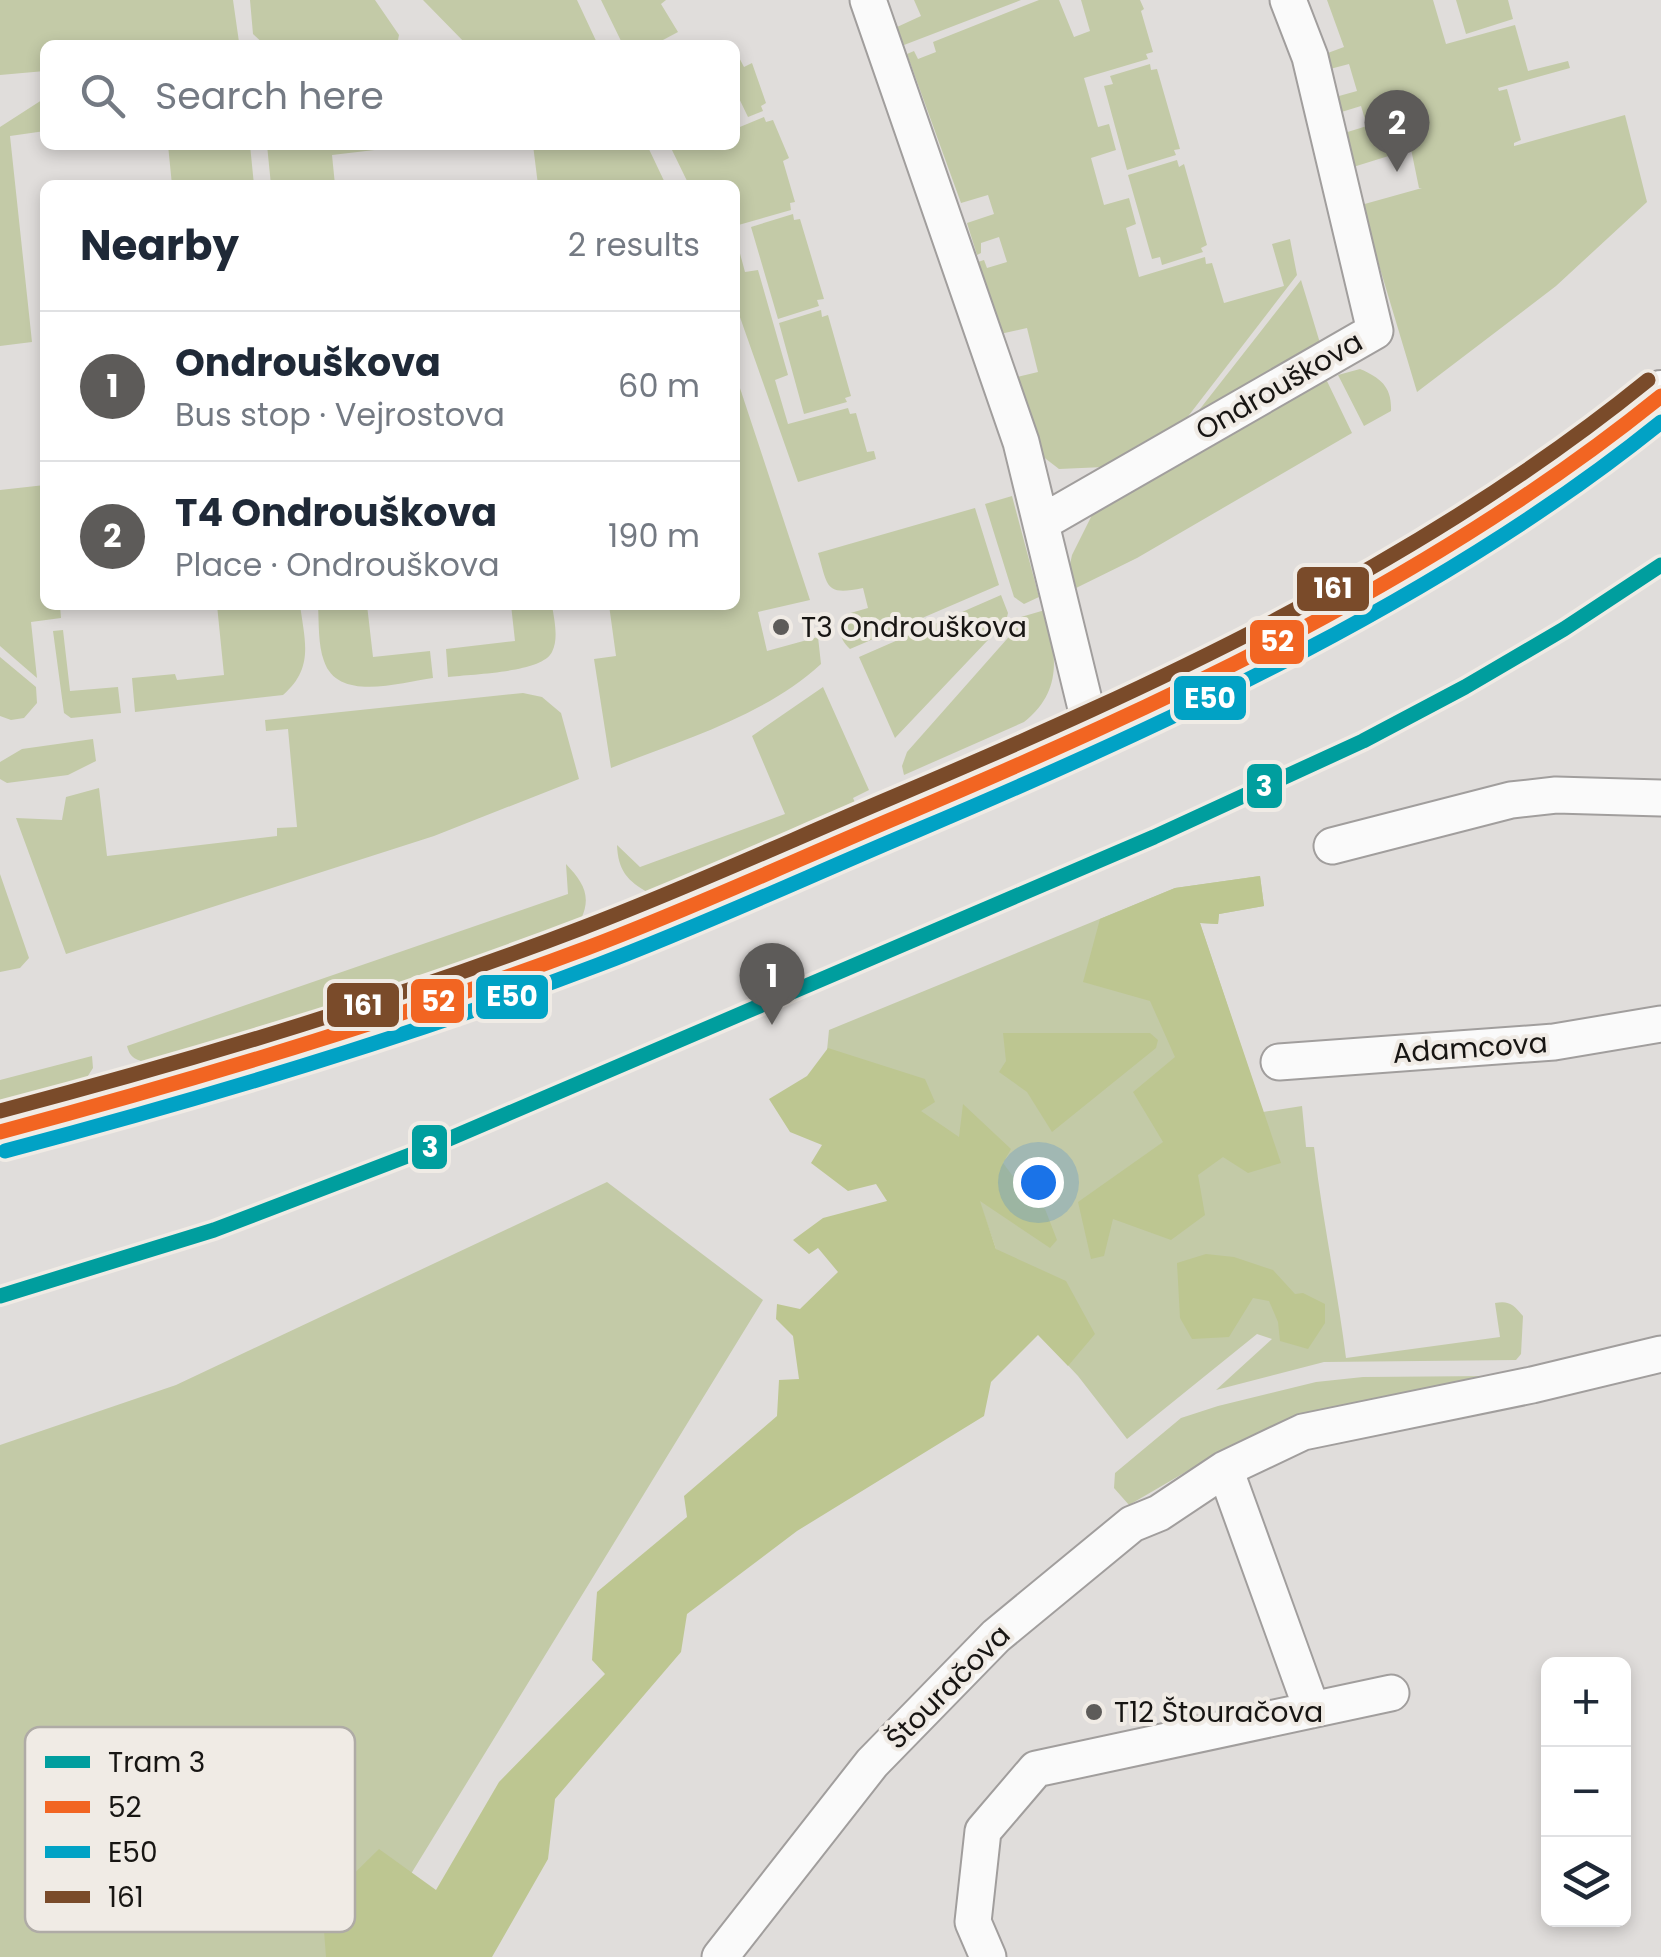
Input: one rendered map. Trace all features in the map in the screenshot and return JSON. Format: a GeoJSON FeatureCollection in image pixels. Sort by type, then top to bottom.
{"type":"FeatureCollection","features":[{"type":"Feature","properties":{"kind":"street"},"geometry":{"type":"LineString","coordinates":[[868,0],[1022,442],[1092,733]]}},
{"type":"Feature","properties":{"kind":"street","name":"Ondrouškova"},"geometry":{"type":"LineString","coordinates":[[1040,523],[1375,331],[1310,57],[1288,0]]}},
{"type":"Feature","properties":{"kind":"street"},"geometry":{"type":"LineString","coordinates":[[0,1132],[126,1099],[359,1028],[587,948],[1092,733],[1263,650],[1418,564],[1552,480],[1661,396]]}},
{"type":"Feature","properties":{"kind":"street"},"geometry":{"type":"LineString","coordinates":[[1332,846],[1511,800],[1556,795],[1661,798]]}},
{"type":"Feature","properties":{"kind":"street","name":"Adamcova"},"geometry":{"type":"LineString","coordinates":[[1279,1062],[1554,1042],[1661,1024]]}},
{"type":"Feature","properties":{"kind":"street","name":"Štouračova"},"geometry":{"type":"LineString","coordinates":[[720,1957],[872,1763],[996,1636],[1132,1524],[1160,1513],[1225,1469],[1303,1432],[1661,1354]]}},
{"type":"Feature","properties":{"kind":"street"},"geometry":{"type":"LineString","coordinates":[[1225,1469],[1312,1710]]}},
{"type":"Feature","properties":{"kind":"street"},"geometry":{"type":"LineString","coordinates":[[988,1957],[973,1922],[983,1831],[1036,1769],[1391,1693]]}},
{"type":"Feature","properties":{"kind":"green space"},"geometry":{"type":"Polygon","coordinates":[[[0,0],[233,0],[239,40],[40,40],[40,71],[0,75],[0,0]]]}},
{"type":"Feature","properties":{"kind":"green space"},"geometry":{"type":"Polygon","coordinates":[[[250,0],[375,0],[399,35],[398,40],[260,40],[253,34],[250,0]]]}},
{"type":"Feature","properties":{"kind":"green space"},"geometry":{"type":"Polygon","coordinates":[[[423,0],[577,0],[596,40],[462,40],[423,0]]]}},
{"type":"Feature","properties":{"kind":"green space"},"geometry":{"type":"Polygon","coordinates":[[[601,0],[666,0],[661,4],[678,32],[663,40],[621,40],[601,0]]]}},
{"type":"Feature","properties":{"kind":"green space"},"geometry":{"type":"Polygon","coordinates":[[[914,0],[1021,0],[904,45],[897,27],[921,16],[914,0]]]}},
{"type":"Feature","properties":{"kind":"green space"},"geometry":{"type":"Polygon","coordinates":[[[1039,0],[1059,0],[1074,37],[1090,31],[1081,0],[1140,0],[1144,9],[1141,11],[1153,52],[1146,54],[1148,59],[1084,78],[1098,127],[1109,124],[1116,150],[1091,158],[1104,205],[1129,198],[1136,224],[1126,228],[1139,277],[1205,257],[1206,264],[1212,263],[1224,303],[1284,286],[1272,244],[1290,239],[1297,275],[1186,419],[1104,467],[1059,469],[1037,452],[1013,378],[1038,372],[1027,328],[1000,334],[978,262],[984,260],[987,268],[1007,262],[999,237],[981,243],[981,253],[977,255],[967,223],[994,214],[988,195],[961,203],[907,54],[914,51],[918,59],[936,52],[933,42],[1039,0]]]}},
{"type":"Feature","properties":{"kind":"green space"},"geometry":{"type":"Polygon","coordinates":[[[1327,0],[1433,0],[1446,44],[1515,25],[1528,71],[1568,61],[1570,68],[1498,88],[1507,89],[1521,140],[1514,146],[1625,115],[1647,202],[1556,286],[1417,392],[1361,205],[1422,188],[1411,149],[1350,168],[1341,134],[1367,126],[1361,106],[1335,114],[1335,88],[1339,96],[1357,91],[1349,64],[1330,69],[1317,57],[1344,47],[1327,0]]]}},
{"type":"Feature","properties":{"kind":"green space"},"geometry":{"type":"Polygon","coordinates":[[[1456,0],[1508,0],[1513,19],[1466,34],[1456,0]]]}},
{"type":"Feature","properties":{"kind":"green space"},"geometry":{"type":"Polygon","coordinates":[[[740,59],[744,67],[752,63],[766,103],[761,106],[763,111],[748,117],[740,100],[740,59]]]}},
{"type":"Feature","properties":{"kind":"green space"},"geometry":{"type":"Polygon","coordinates":[[[1150,64],[1151,70],[1157,69],[1180,149],[1174,150],[1176,155],[1127,170],[1104,86],[1113,84],[1110,76],[1150,64]]]}},
{"type":"Feature","properties":{"kind":"green space"},"geometry":{"type":"Polygon","coordinates":[[[40,101],[40,132],[10,136],[32,342],[0,346],[0,127],[40,101]]]}},
{"type":"Feature","properties":{"kind":"green space"},"geometry":{"type":"Polygon","coordinates":[[[764,117],[766,122],[773,120],[789,158],[783,161],[795,202],[790,203],[791,210],[740,225],[740,180],[687,180],[672,150],[740,150],[740,127],[764,117]]]}},
{"type":"Feature","properties":{"kind":"green space"},"geometry":{"type":"Polygon","coordinates":[[[168,150],[250,150],[254,180],[172,180],[168,150]]]}},
{"type":"Feature","properties":{"kind":"green space"},"geometry":{"type":"Polygon","coordinates":[[[268,150],[374,150],[332,155],[334,180],[270,180],[268,150]]]}},
{"type":"Feature","properties":{"kind":"green space"},"geometry":{"type":"Polygon","coordinates":[[[534,150],[649,150],[664,180],[537,180],[534,150]]]}},
{"type":"Feature","properties":{"kind":"green space"},"geometry":{"type":"Polygon","coordinates":[[[1177,160],[1179,167],[1184,164],[1207,245],[1201,248],[1203,252],[1162,265],[1160,257],[1152,259],[1128,175],[1177,160]]]}},
{"type":"Feature","properties":{"kind":"green space"},"geometry":{"type":"Polygon","coordinates":[[[793,214],[794,220],[800,219],[824,299],[817,300],[819,306],[778,319],[751,227],[793,214]]]}},
{"type":"Feature","properties":{"kind":"green space"},"geometry":{"type":"Polygon","coordinates":[[[740,254],[745,272],[758,270],[788,375],[775,380],[788,424],[848,408],[850,414],[856,413],[867,452],[874,451],[876,459],[798,482],[740,317],[740,254]]]}},
{"type":"Feature","properties":{"kind":"green space"},"geometry":{"type":"Polygon","coordinates":[[[1301,280],[1320,343],[1196,414],[1301,280]]]}},
{"type":"Feature","properties":{"kind":"green space"},"geometry":{"type":"Polygon","coordinates":[[[821,310],[822,317],[828,315],[851,396],[845,398],[847,402],[804,414],[779,323],[821,310]]]}},
{"type":"Feature","properties":{"kind":"green space"},"geometry":{"type":"Polygon","coordinates":[[[1360,369],[1384,384],[1391,403],[1391,411],[1364,426],[1338,375],[1360,369]]]}},
{"type":"Feature","properties":{"kind":"green space"},"geometry":{"type":"Polygon","coordinates":[[[1326,379],[1352,433],[1137,558],[1074,589],[1069,569],[1072,555],[1093,513],[1326,379]]]}},
{"type":"Feature","properties":{"kind":"green space"},"geometry":{"type":"Polygon","coordinates":[[[740,388],[810,600],[758,612],[767,651],[818,637],[821,664],[748,713],[611,768],[594,659],[616,656],[610,610],[740,610],[740,388]]]}},
{"type":"Feature","properties":{"kind":"green space"},"geometry":{"type":"Polygon","coordinates":[[[40,486],[40,610],[60,610],[61,618],[31,622],[37,678],[0,646],[0,490],[40,486]]]}},
{"type":"Feature","properties":{"kind":"green space"},"geometry":{"type":"Polygon","coordinates":[[[1012,496],[1039,597],[1024,604],[1014,597],[985,504],[1012,496]]]}},
{"type":"Feature","properties":{"kind":"green space"},"geometry":{"type":"Polygon","coordinates":[[[975,508],[999,585],[850,649],[840,628],[847,614],[868,608],[863,588],[841,591],[830,586],[818,553],[975,508]]]}},
{"type":"Feature","properties":{"kind":"green space"},"geometry":{"type":"Polygon","coordinates":[[[1001,595],[1008,613],[1006,621],[895,738],[859,657],[1001,595]]]}},
{"type":"Feature","properties":{"kind":"green space"},"geometry":{"type":"Polygon","coordinates":[[[218,610],[301,610],[303,664],[283,695],[135,712],[132,678],[175,674],[177,680],[224,675],[218,610]]]}},
{"type":"Feature","properties":{"kind":"green space"},"geometry":{"type":"Polygon","coordinates":[[[318,610],[368,610],[373,657],[430,651],[433,678],[372,687],[342,682],[331,674],[324,661],[318,610]]]}},
{"type":"Feature","properties":{"kind":"green space"},"geometry":{"type":"Polygon","coordinates":[[[512,610],[553,610],[556,635],[546,659],[521,668],[448,677],[446,649],[515,641],[512,610]]]}},
{"type":"Feature","properties":{"kind":"green space"},"geometry":{"type":"Polygon","coordinates":[[[1045,610],[1054,671],[1046,697],[1037,710],[1024,722],[904,775],[902,766],[907,752],[1022,622],[1021,617],[1045,610]]]}},
{"type":"Feature","properties":{"kind":"green space"},"geometry":{"type":"Polygon","coordinates":[[[63,630],[70,691],[118,687],[121,713],[71,718],[64,713],[53,631],[63,630]]]}},
{"type":"Feature","properties":{"kind":"green space"},"geometry":{"type":"Polygon","coordinates":[[[0,657],[36,687],[37,703],[24,718],[11,720],[0,716],[0,657]]]}},
{"type":"Feature","properties":{"kind":"green space"},"geometry":{"type":"Polygon","coordinates":[[[823,687],[869,790],[853,798],[856,805],[649,893],[629,879],[619,861],[617,845],[640,867],[785,814],[752,736],[823,687]]]}},
{"type":"Feature","properties":{"kind":"green space"},"geometry":{"type":"Polygon","coordinates":[[[523,693],[542,697],[561,713],[579,779],[434,836],[66,954],[16,818],[62,820],[66,797],[99,788],[107,856],[277,836],[277,828],[297,827],[288,729],[266,731],[265,720],[523,693]]]}},
{"type":"Feature","properties":{"kind":"green space"},"geometry":{"type":"Polygon","coordinates":[[[93,739],[96,761],[68,775],[7,783],[0,779],[0,762],[22,749],[93,739]]]}},
{"type":"Feature","properties":{"kind":"green space"},"geometry":{"type":"Polygon","coordinates":[[[566,864],[584,890],[586,903],[581,919],[401,984],[149,1063],[135,1058],[128,1050],[127,1046],[568,894],[566,864]]]}},
{"type":"Feature","properties":{"kind":"green space"},"geometry":{"type":"Polygon","coordinates":[[[0,874],[29,958],[20,968],[0,972],[0,874]]]}},
{"type":"Feature","properties":{"kind":"green space"},"geometry":{"type":"Polygon","coordinates":[[[1260,876],[1264,906],[1219,914],[1218,924],[1200,923],[1263,1112],[1302,1106],[1306,1147],[1314,1147],[1346,1358],[1500,1337],[1495,1303],[1500,1302],[1511,1304],[1523,1316],[1521,1354],[1516,1360],[1324,1362],[1216,1390],[1272,1339],[1257,1334],[1127,1439],[1078,1376],[1018,1312],[974,1186],[825,1071],[829,1030],[1175,888],[1260,876]]]}},
{"type":"Feature","properties":{"kind":"green space"},"geometry":{"type":"Polygon","coordinates":[[[1260,876],[1264,906],[1219,914],[1218,924],[1200,923],[1281,1163],[1248,1173],[1223,1157],[1198,1175],[1205,1215],[1171,1240],[1113,1219],[1104,1256],[1091,1259],[1078,1202],[1163,1142],[1133,1092],[1175,1057],[1150,1001],[1083,982],[1100,919],[1175,888],[1260,876]]]}},
{"type":"Feature","properties":{"kind":"green space"},"geometry":{"type":"Polygon","coordinates":[[[1003,1033],[1150,1033],[1158,1040],[1156,1048],[1052,1132],[1027,1092],[999,1072],[1006,1061],[1003,1033]]]}},
{"type":"Feature","properties":{"kind":"green space"},"geometry":{"type":"Polygon","coordinates":[[[828,1048],[925,1079],[935,1102],[921,1111],[959,1137],[963,1104],[1011,1149],[1003,1163],[1023,1190],[1045,1209],[1057,1240],[1050,1248],[980,1201],[996,1249],[1066,1281],[1095,1334],[1068,1366],[1038,1335],[991,1382],[984,1416],[797,1531],[687,1614],[681,1652],[555,1799],[548,1859],[492,1957],[326,1957],[324,1932],[355,1932],[355,1873],[379,1849],[436,1890],[499,1782],[605,1674],[592,1660],[597,1592],[687,1517],[684,1496],[777,1416],[779,1380],[799,1379],[793,1336],[776,1319],[777,1304],[800,1309],[838,1272],[818,1248],[809,1254],[793,1240],[823,1218],[887,1201],[876,1184],[848,1191],[811,1163],[822,1145],[790,1132],[769,1099],[807,1076],[828,1048]]]}},
{"type":"Feature","properties":{"kind":"green space"},"geometry":{"type":"Polygon","coordinates":[[[92,1056],[93,1068],[84,1082],[0,1100],[0,1080],[92,1056]]]}},
{"type":"Feature","properties":{"kind":"green space"},"geometry":{"type":"Polygon","coordinates":[[[607,1182],[763,1300],[360,1957],[0,1957],[0,1445],[176,1385],[607,1182]]]}},
{"type":"Feature","properties":{"kind":"green space"},"geometry":{"type":"Polygon","coordinates":[[[1206,1254],[1234,1257],[1273,1270],[1295,1294],[1303,1293],[1325,1304],[1325,1323],[1308,1349],[1280,1341],[1278,1322],[1269,1301],[1253,1298],[1229,1337],[1192,1339],[1180,1318],[1177,1263],[1206,1254]]]}},
{"type":"Feature","properties":{"kind":"green space"},"geometry":{"type":"Polygon","coordinates":[[[1492,1376],[1220,1452],[1129,1505],[1114,1488],[1115,1473],[1181,1418],[1218,1406],[1316,1382],[1363,1377],[1492,1376]]]}},
{"type":"Feature","properties":{"kind":"tram line","name":"3"},"geometry":{"type":"LineString","coordinates":[[0,1296],[214,1230],[423,1150],[1154,837],[1363,741],[1465,687],[1564,629],[1661,565]]}},
{"type":"Feature","properties":{"kind":"transit line","name":"161"},"geometry":{"type":"LineString","coordinates":[[0,1111],[294,1027],[511,955],[660,897],[992,754],[1189,664],[1380,562],[1562,446],[1648,380]]}},
{"type":"Feature","properties":{"kind":"transit line","name":"52"},"geometry":{"type":"LineString","coordinates":[[0,1132],[296,1047],[515,974],[666,917],[1000,773],[1198,682],[1391,580],[1574,462],[1661,396]]}},
{"type":"Feature","properties":{"kind":"transit line","name":"E50"},"geometry":{"type":"LineString","coordinates":[[5,1151],[304,1066],[525,992],[679,933],[1014,789],[1208,700],[1399,599],[1578,485],[1661,422]]}},
{"type":"Feature","properties":{"kind":"place","name":"T4 Ondrouškova"},"geometry":{"type":"Point","coordinates":[1397,172]}},
{"type":"Feature","properties":{"kind":"place","name":"T3 Ondrouškova"},"geometry":{"type":"Point","coordinates":[781,627]}},
{"type":"Feature","properties":{"kind":"place","name":"Ondrouškova"},"geometry":{"type":"Point","coordinates":[772,1025]}},
{"type":"Feature","properties":{"kind":"place","name":"T12 Štouračova"},"geometry":{"type":"Point","coordinates":[1094,1712]}}]}
